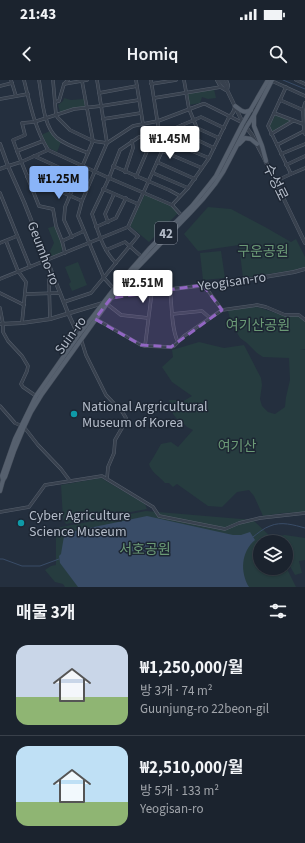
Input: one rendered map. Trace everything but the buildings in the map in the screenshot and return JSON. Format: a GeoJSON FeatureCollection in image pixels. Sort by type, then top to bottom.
{"type":"FeatureCollection","features":[{"type":"Feature","properties":{"kind":"main road","name":"Suin-ro"},"geometry":{"type":"LineString","coordinates":[[22,426],[80,337],[111,298],[115,290],[120,287],[203,199],[223,172],[236,147],[251,110],[271,80]]}},
{"type":"Feature","properties":{"kind":"main road","name":"Suin-ro"},"geometry":{"type":"LineString","coordinates":[[0,490],[2,476],[15,439],[36,396],[115,290],[142,257],[200,197],[216,176],[245,125],[254,115],[271,80]]}},
{"type":"Feature","properties":{"kind":"main road"},"geometry":{"type":"LineString","coordinates":[[235,106],[244,112],[251,110]]}},
{"type":"Feature","properties":{"kind":"main road"},"geometry":{"type":"LineString","coordinates":[[254,115],[254,126],[266,161]]}},
{"type":"Feature","properties":{"kind":"main road"},"geometry":{"type":"LineString","coordinates":[[236,147],[245,138],[251,139],[257,144]]}},
{"type":"Feature","properties":{"kind":"street"},"geometry":{"type":"LineString","coordinates":[[24,80],[34,122],[48,150],[108,178],[172,205],[182,216]]}},
{"type":"Feature","properties":{"kind":"street"},"geometry":{"type":"LineString","coordinates":[[39,80],[45,118],[51,130],[56,137],[64,142],[88,153]]}},
{"type":"Feature","properties":{"kind":"street"},"geometry":{"type":"LineString","coordinates":[[53,80],[56,115],[70,130],[93,141],[107,143],[133,126],[158,121],[203,104],[245,125]]}},
{"type":"Feature","properties":{"kind":"street"},"geometry":{"type":"LineString","coordinates":[[55,102],[59,101],[64,84],[68,80]]}},
{"type":"Feature","properties":{"kind":"street"},"geometry":{"type":"LineString","coordinates":[[64,84],[87,80]]}},
{"type":"Feature","properties":{"kind":"street"},"geometry":{"type":"LineString","coordinates":[[98,80],[107,143],[82,201],[78,216],[104,278],[115,290]]}},
{"type":"Feature","properties":{"kind":"street"},"geometry":{"type":"LineString","coordinates":[[136,80],[143,124]]}},
{"type":"Feature","properties":{"kind":"street"},"geometry":{"type":"LineString","coordinates":[[0,279],[128,227],[162,151],[151,80]]}},
{"type":"Feature","properties":{"kind":"street"},"geometry":{"type":"LineString","coordinates":[[151,84],[176,80]]}},
{"type":"Feature","properties":{"kind":"street"},"geometry":{"type":"LineString","coordinates":[[184,80],[188,109],[197,128],[219,138]]}},
{"type":"Feature","properties":{"kind":"street"},"geometry":{"type":"LineString","coordinates":[[154,98],[221,87],[227,90],[228,85],[222,80]]}},
{"type":"Feature","properties":{"kind":"street"},"geometry":{"type":"LineString","coordinates":[[221,87],[222,80]]}},
{"type":"Feature","properties":{"kind":"street"},"geometry":{"type":"LineString","coordinates":[[271,80],[305,96]]}},
{"type":"Feature","properties":{"kind":"street"},"geometry":{"type":"LineString","coordinates":[[296,80],[305,84]]}},
{"type":"Feature","properties":{"kind":"street"},"geometry":{"type":"LineString","coordinates":[[72,237],[64,220],[64,206],[93,141],[82,81]]}},
{"type":"Feature","properties":{"kind":"street"},"geometry":{"type":"LineString","coordinates":[[0,86],[12,82],[16,96]]}},
{"type":"Feature","properties":{"kind":"street"},"geometry":{"type":"LineString","coordinates":[[99,93],[137,86]]}},
{"type":"Feature","properties":{"kind":"street"},"geometry":{"type":"LineString","coordinates":[[286,87],[268,126],[290,174]]}},
{"type":"Feature","properties":{"kind":"street","name":"수성로"},"geometry":{"type":"LineString","coordinates":[[227,90],[266,161],[304,236],[305,243]]}},
{"type":"Feature","properties":{"kind":"street"},"geometry":{"type":"LineString","coordinates":[[0,99],[28,94]]}},
{"type":"Feature","properties":{"kind":"street"},"geometry":{"type":"LineString","coordinates":[[66,253],[56,226],[52,209],[39,206],[13,140],[25,135],[22,123],[34,122],[74,109],[139,100]]}},
{"type":"Feature","properties":{"kind":"street"},"geometry":{"type":"LineString","coordinates":[[280,100],[303,110]]}},
{"type":"Feature","properties":{"kind":"street"},"geometry":{"type":"LineString","coordinates":[[277,145],[304,133],[303,110],[305,103]]}},
{"type":"Feature","properties":{"kind":"street"},"geometry":{"type":"LineString","coordinates":[[172,205],[188,188],[209,158],[234,112],[235,106]]}},
{"type":"Feature","properties":{"kind":"street"},"geometry":{"type":"LineString","coordinates":[[103,119],[141,113]]}},
{"type":"Feature","properties":{"kind":"street"},"geometry":{"type":"LineString","coordinates":[[274,113],[303,124]]}},
{"type":"Feature","properties":{"kind":"street"},"geometry":{"type":"LineString","coordinates":[[116,263],[110,258],[106,250],[92,214],[120,150],[139,137],[171,130],[200,117],[224,128]]}},
{"type":"Feature","properties":{"kind":"street"},"geometry":{"type":"LineString","coordinates":[[271,134],[294,120]]}},
{"type":"Feature","properties":{"kind":"street"},"geometry":{"type":"LineString","coordinates":[[182,125],[187,135],[214,148]]}},
{"type":"Feature","properties":{"kind":"street"},"geometry":{"type":"LineString","coordinates":[[171,130],[177,143],[187,150],[209,158]]}},
{"type":"Feature","properties":{"kind":"street"},"geometry":{"type":"LineString","coordinates":[[136,176],[148,149],[146,136]]}},
{"type":"Feature","properties":{"kind":"street"},"geometry":{"type":"LineString","coordinates":[[17,152],[43,141]]}},
{"type":"Feature","properties":{"kind":"street"},"geometry":{"type":"LineString","coordinates":[[125,172],[133,148],[132,141]]}},
{"type":"Feature","properties":{"kind":"street","name":"Geumho-ro"},"geometry":{"type":"LineString","coordinates":[[0,144],[68,313],[80,337]]}},
{"type":"Feature","properties":{"kind":"street"},"geometry":{"type":"LineString","coordinates":[[281,154],[305,144]]}},
{"type":"Feature","properties":{"kind":"street"},"geometry":{"type":"LineString","coordinates":[[0,169],[21,162],[48,150]]}},
{"type":"Feature","properties":{"kind":"street"},"geometry":{"type":"LineString","coordinates":[[162,151],[202,168]]}},
{"type":"Feature","properties":{"kind":"street"},"geometry":{"type":"LineString","coordinates":[[34,156],[78,176]]}},
{"type":"Feature","properties":{"kind":"street"},"geometry":{"type":"LineString","coordinates":[[286,165],[305,156]]}},
{"type":"Feature","properties":{"kind":"street"},"geometry":{"type":"LineString","coordinates":[[157,162],[195,179]]}},
{"type":"Feature","properties":{"kind":"street"},"geometry":{"type":"LineString","coordinates":[[113,166],[180,196]]}},
{"type":"Feature","properties":{"kind":"street"},"geometry":{"type":"LineString","coordinates":[[276,181],[305,168]]}},
{"type":"Feature","properties":{"kind":"street"},"geometry":{"type":"LineString","coordinates":[[28,177],[40,171],[73,185]]}},
{"type":"Feature","properties":{"kind":"street"},"geometry":{"type":"LineString","coordinates":[[153,172],[188,188]]}},
{"type":"Feature","properties":{"kind":"street"},"geometry":{"type":"LineString","coordinates":[[31,187],[41,183],[82,201]]}},
{"type":"Feature","properties":{"kind":"street"},"geometry":{"type":"LineString","coordinates":[[103,189],[138,204]]}},
{"type":"Feature","properties":{"kind":"street"},"geometry":{"type":"LineString","coordinates":[[0,193],[30,267]]}},
{"type":"Feature","properties":{"kind":"street"},"geometry":{"type":"LineString","coordinates":[[108,222],[105,214],[114,194]]}},
{"type":"Feature","properties":{"kind":"street"},"geometry":{"type":"LineString","coordinates":[[96,227],[116,218],[126,198]]}},
{"type":"Feature","properties":{"kind":"street"},"geometry":{"type":"LineString","coordinates":[[64,302],[91,293],[104,278],[138,236],[128,227]]}},
{"type":"Feature","properties":{"kind":"street"},"geometry":{"type":"LineString","coordinates":[[62,241],[84,231]]}},
{"type":"Feature","properties":{"kind":"street"},"geometry":{"type":"LineString","coordinates":[[0,243],[17,236]]}},
{"type":"Feature","properties":{"kind":"street"},"geometry":{"type":"LineString","coordinates":[[6,240],[18,271],[26,282],[22,323]]}},
{"type":"Feature","properties":{"kind":"street"},"geometry":{"type":"LineString","coordinates":[[106,250],[125,242],[142,257]]}},
{"type":"Feature","properties":{"kind":"street","name":"Yeogisan-ro"},"geometry":{"type":"LineString","coordinates":[[115,290],[121,295],[274,275],[305,269]]}},
{"type":"Feature","properties":{"kind":"street"},"geometry":{"type":"LineString","coordinates":[[50,319],[49,280],[52,274]]}},
{"type":"Feature","properties":{"kind":"street"},"geometry":{"type":"LineString","coordinates":[[203,285],[222,310]]}},
{"type":"Feature","properties":{"kind":"street"},"geometry":{"type":"LineString","coordinates":[[111,298],[124,294],[120,287]]}},
{"type":"Feature","properties":{"kind":"street"},"geometry":{"type":"LineString","coordinates":[[170,289],[174,329],[178,342]]}},
{"type":"Feature","properties":{"kind":"street"},"geometry":{"type":"LineString","coordinates":[[144,346],[152,291]]}},
{"type":"Feature","properties":{"kind":"street"},"geometry":{"type":"LineString","coordinates":[[0,293],[24,305]]}},
{"type":"Feature","properties":{"kind":"street"},"geometry":{"type":"LineString","coordinates":[[25,294],[60,293]]}},
{"type":"Feature","properties":{"kind":"street"},"geometry":{"type":"LineString","coordinates":[[2,324],[50,319],[105,304],[121,315],[148,318]]}},
{"type":"Feature","properties":{"kind":"street"},"geometry":{"type":"LineString","coordinates":[[95,319],[144,346],[174,346],[184,336],[222,310],[257,305],[285,316],[299,315],[305,320]]}},
{"type":"Feature","properties":{"kind":"street"},"geometry":{"type":"LineString","coordinates":[[0,308],[3,332],[8,341],[22,356],[28,366],[27,372],[21,384],[36,396]]}},
{"type":"Feature","properties":{"kind":"street"},"geometry":{"type":"LineString","coordinates":[[172,314],[202,311],[210,318]]}},
{"type":"Feature","properties":{"kind":"street"},"geometry":{"type":"LineString","coordinates":[[80,337],[86,355],[106,395],[126,418],[115,440],[114,453],[108,467],[107,479]]}},
{"type":"Feature","properties":{"kind":"street"},"geometry":{"type":"LineString","coordinates":[[0,406],[15,423],[22,426],[70,481]]}},
{"type":"Feature","properties":{"kind":"street"},"geometry":{"type":"LineString","coordinates":[[0,512],[29,508],[44,485],[102,476],[153,507],[159,516],[225,529],[239,523],[260,518],[305,513]]}},
{"type":"Feature","properties":{"kind":"highlighted area"},"geometry":{"type":"Polygon","coordinates":[[[203,285],[222,310],[171,347],[141,345],[95,319],[111,298],[203,285]]]}},
{"type":"Feature","properties":{"kind":"green space"},"geometry":{"type":"Polygon","coordinates":[[[214,89],[216,98],[208,99],[202,97],[200,103],[189,105],[186,94],[214,89]]]}},
{"type":"Feature","properties":{"kind":"green space"},"geometry":{"type":"Polygon","coordinates":[[[64,98],[71,100],[84,99],[86,107],[60,112],[58,105],[64,98]]]}},
{"type":"Feature","properties":{"kind":"green space"},"geometry":{"type":"Polygon","coordinates":[[[276,114],[291,121],[272,132],[269,126],[276,114]]]}},
{"type":"Feature","properties":{"kind":"green space"},"geometry":{"type":"Polygon","coordinates":[[[182,126],[186,136],[190,138],[186,147],[178,143],[172,131],[182,126]]]}},
{"type":"Feature","properties":{"kind":"green space"},"geometry":{"type":"Polygon","coordinates":[[[50,131],[55,138],[61,142],[57,152],[49,148],[41,135],[50,131]]]}},
{"type":"Feature","properties":{"kind":"green space"},"geometry":{"type":"Polygon","coordinates":[[[145,194],[171,206],[178,213],[149,242],[130,226],[145,194]]]}},
{"type":"Feature","properties":{"kind":"green space","name":"구운공원"},"geometry":{"type":"Polygon","coordinates":[[[208,207],[231,209],[291,242],[296,239],[305,257],[305,267],[243,278],[239,245],[198,251],[184,234],[208,207]]]}},
{"type":"Feature","properties":{"kind":"green space"},"geometry":{"type":"Polygon","coordinates":[[[55,226],[63,246],[61,253],[53,257],[49,253],[54,243],[48,228],[55,226]]]}},
{"type":"Feature","properties":{"kind":"green space"},"geometry":{"type":"Polygon","coordinates":[[[221,251],[225,278],[203,280],[200,253],[221,251]]]}},
{"type":"Feature","properties":{"kind":"green space"},"geometry":{"type":"Polygon","coordinates":[[[78,262],[87,285],[72,291],[69,284],[71,282],[65,267],[78,262]]]}},
{"type":"Feature","properties":{"kind":"green space","name":"여기산"},"geometry":{"type":"Polygon","coordinates":[[[257,307],[285,316],[299,316],[305,321],[305,349],[300,350],[305,350],[305,512],[263,516],[254,496],[249,490],[237,492],[222,507],[208,506],[177,484],[173,487],[169,483],[165,483],[153,472],[149,464],[161,444],[171,442],[178,447],[193,430],[183,423],[181,424],[173,414],[169,400],[182,402],[192,396],[172,382],[162,367],[173,357],[172,350],[199,342],[224,348],[244,345],[261,378],[262,385],[260,399],[262,406],[268,412],[275,414],[285,407],[290,380],[289,358],[263,357],[257,353],[240,338],[231,322],[228,311],[257,307]]]}},
{"type":"Feature","properties":{"kind":"green space"},"geometry":{"type":"Polygon","coordinates":[[[101,478],[145,504],[147,509],[66,524],[63,519],[61,485],[101,478]]]}},
{"type":"Feature","properties":{"kind":"green space","name":"서호공원"},"geometry":{"type":"Polygon","coordinates":[[[146,511],[253,520],[269,535],[253,535],[253,575],[290,575],[296,587],[65,587],[63,584],[55,582],[45,570],[56,565],[56,528],[146,511]]]}},
{"type":"Feature","properties":{"kind":"green space"},"geometry":{"type":"Polygon","coordinates":[[[293,536],[305,538],[305,560],[299,561],[302,573],[295,575],[293,571],[293,536]]]}},
{"type":"Feature","properties":{"kind":"water","name":"서호공원"},"geometry":{"type":"Polygon","coordinates":[[[147,516],[233,535],[241,535],[250,532],[253,537],[253,542],[247,550],[243,562],[244,575],[249,587],[78,587],[60,563],[59,556],[61,554],[65,533],[147,516]]]}},
{"type":"Feature","properties":{"kind":"waterway"},"geometry":{"type":"LineString","coordinates":[[283,80],[305,89]]}},
{"type":"Feature","properties":{"kind":"waterway"},"geometry":{"type":"LineString","coordinates":[[256,535],[266,528],[279,524],[288,524],[305,528]]}},
{"type":"Feature","properties":{"kind":"waterway"},"geometry":{"type":"LineString","coordinates":[[0,559],[22,566],[40,566],[59,559]]}},
{"type":"Feature","properties":{"kind":"place","name":"National Argricultural Museum of Korea"},"geometry":{"type":"Point","coordinates":[74,414]}},
{"type":"Feature","properties":{"kind":"place","name":"Cyber Agriculture Science Museum"},"geometry":{"type":"Point","coordinates":[21,523]}},
{"type":"Feature","properties":{"kind":"park label","name":"여기산공원"},"geometry":{"type":"Point","coordinates":[258,325]}}]}
